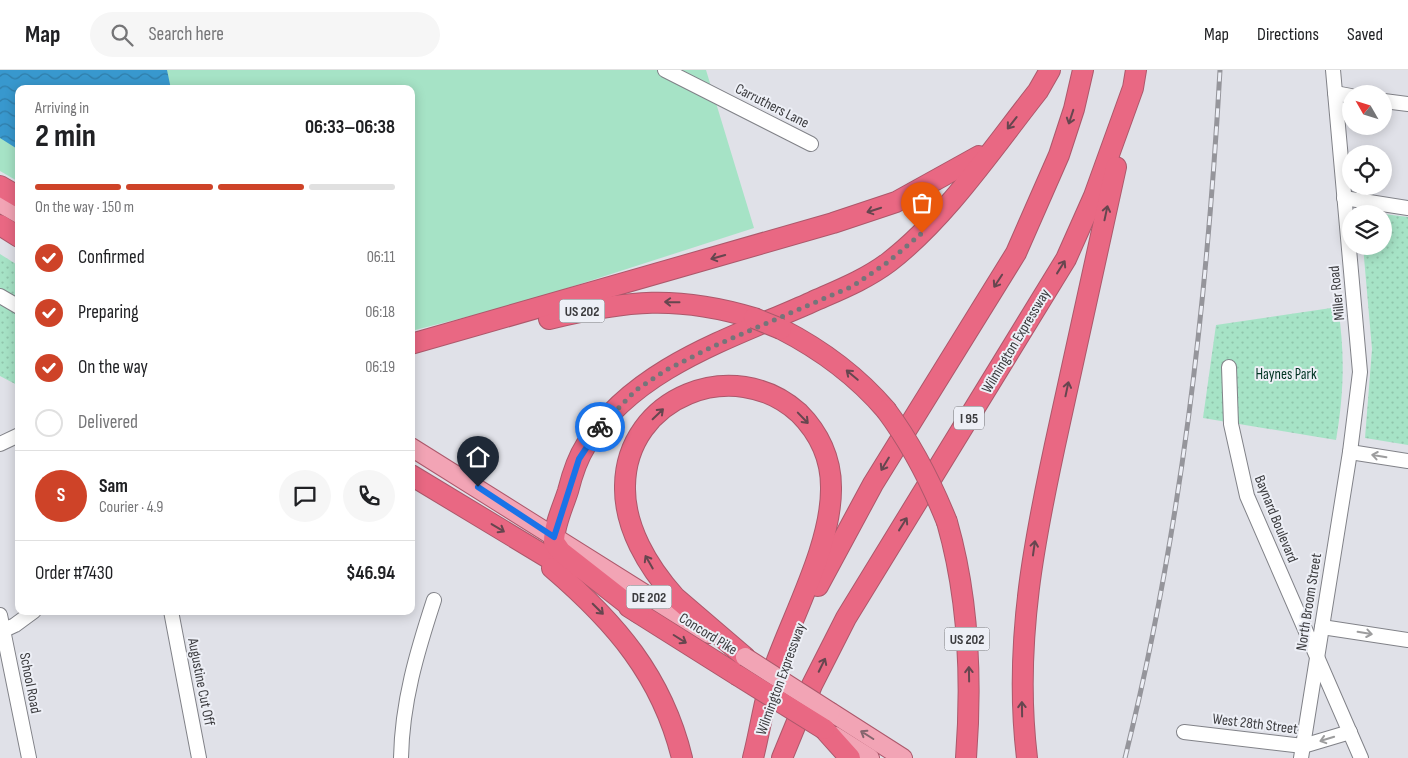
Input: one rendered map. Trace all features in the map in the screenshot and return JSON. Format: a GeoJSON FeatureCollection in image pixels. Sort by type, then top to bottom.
{"type":"FeatureCollection","features":[{"type":"Feature","properties":{"kind":"highway"},"geometry":{"type":"LineString","coordinates":[[639,613],[561,552],[554,542],[573,473],[586,446],[606,421],[636,390],[683,360],[853,286],[888,262],[922,233],[1038,91],[1050,70]]}},
{"type":"Feature","properties":{"kind":"highway","name":"Wilmington Expressway"},"geometry":{"type":"LineString","coordinates":[[754,758],[765,716],[783,666],[831,559],[882,469],[1016,253],[1059,154],[1083,70]]}},
{"type":"Feature","properties":{"kind":"highway"},"geometry":{"type":"LineString","coordinates":[[1026,758],[1022,722],[1022,673],[1025,607],[1036,533],[1134,79]]}},
{"type":"Feature","properties":{"kind":"highway","name":"Wilmington Expressway"},"geometry":{"type":"LineString","coordinates":[[785,752],[812,685],[846,618],[1066,259],[1094,196],[1134,79]]}},
{"type":"Feature","properties":{"kind":"highway"},"geometry":{"type":"LineString","coordinates":[[415,344],[833,223],[896,202],[994,147]]}},
{"type":"Feature","properties":{"kind":"highway"},"geometry":{"type":"LineString","coordinates":[[0,186],[15,195]]}},
{"type":"Feature","properties":{"kind":"highway"},"geometry":{"type":"LineString","coordinates":[[0,225],[15,234]]}},
{"type":"Feature","properties":{"kind":"highway","name":"US 202"},"geometry":{"type":"LineString","coordinates":[[415,345],[461,340],[594,308],[656,302],[704,304],[754,318],[781,329],[833,359],[865,386],[886,410],[919,460],[933,487],[947,522],[958,570],[967,639],[969,706],[966,758]]}},
{"type":"Feature","properties":{"kind":"highway"},"geometry":{"type":"LineString","coordinates":[[741,666],[674,597],[665,585],[634,534],[626,500],[627,463],[636,441],[648,424],[668,404],[681,396],[717,386],[739,385],[761,391],[773,395],[796,411],[806,420],[821,442],[830,473],[831,500],[827,521],[807,584],[775,665],[754,758]]}},
{"type":"Feature","properties":{"kind":"highway","name":"Concord Pike"},"geometry":{"type":"LineString","coordinates":[[415,477],[639,613],[741,666],[827,720]]}},
{"type":"Feature","properties":{"kind":"highway"},"geometry":{"type":"LineString","coordinates":[[522,543],[600,611],[636,653],[661,699],[682,758]]}},
{"type":"Feature","properties":{"kind":"highway"},"geometry":{"type":"LineString","coordinates":[[827,720],[850,758]]}},
{"type":"Feature","properties":{"kind":"main road"},"geometry":{"type":"LineString","coordinates":[[0,203],[15,212]]}},
{"type":"Feature","properties":{"kind":"main road","name":"Concord Pike"},"geometry":{"type":"LineString","coordinates":[[415,450],[554,537],[741,666]]}},
{"type":"Feature","properties":{"kind":"main road","name":"Concord Pike"},"geometry":{"type":"LineString","coordinates":[[827,720],[870,758]]}},
{"type":"Feature","properties":{"kind":"main road","name":"Concord Pike"},"geometry":{"type":"LineString","coordinates":[[827,720],[903,758]]}},
{"type":"Feature","properties":{"kind":"street","name":"Carruthers Lane"},"geometry":{"type":"LineString","coordinates":[[665,70],[811,144]]}},
{"type":"Feature","properties":{"kind":"street","name":"Miller Road"},"geometry":{"type":"LineString","coordinates":[[1333,70],[1360,360],[1358,394],[1350,452]]}},
{"type":"Feature","properties":{"kind":"street"},"geometry":{"type":"LineString","coordinates":[[1335,93],[1342,94]]}},
{"type":"Feature","properties":{"kind":"street"},"geometry":{"type":"LineString","coordinates":[[1392,101],[1408,104]]}},
{"type":"Feature","properties":{"kind":"street"},"geometry":{"type":"LineString","coordinates":[[1344,198],[1408,208]]}},
{"type":"Feature","properties":{"kind":"street"},"geometry":{"type":"LineString","coordinates":[[0,296],[15,305]]}},
{"type":"Feature","properties":{"kind":"street","name":"Baynard Boulevard"},"geometry":{"type":"LineString","coordinates":[[1229,367],[1231,424],[1242,481],[1362,758]]}},
{"type":"Feature","properties":{"kind":"street"},"geometry":{"type":"LineString","coordinates":[[0,444],[15,437]]}},
{"type":"Feature","properties":{"kind":"street"},"geometry":{"type":"LineString","coordinates":[[1350,452],[1408,461]]}},
{"type":"Feature","properties":{"kind":"street","name":"North Broom Street"},"geometry":{"type":"LineString","coordinates":[[1302,752],[1350,452]]}},
{"type":"Feature","properties":{"kind":"street"},"geometry":{"type":"LineString","coordinates":[[401,758],[401,737],[410,678],[434,600]]}},
{"type":"Feature","properties":{"kind":"street","name":"School Road"},"geometry":{"type":"LineString","coordinates":[[0,615],[29,758]]}},
{"type":"Feature","properties":{"kind":"street"},"geometry":{"type":"LineString","coordinates":[[2,631],[15,625],[29,615]]}},
{"type":"Feature","properties":{"kind":"street","name":"Augustine Cut Off"},"geometry":{"type":"LineString","coordinates":[[172,615],[199,758]]}},
{"type":"Feature","properties":{"kind":"street"},"geometry":{"type":"LineString","coordinates":[[1322,627],[1408,640]]}},
{"type":"Feature","properties":{"kind":"street","name":"West 28th Street"},"geometry":{"type":"LineString","coordinates":[[1184,732],[1302,752],[1350,732]]}},
{"type":"Feature","properties":{"kind":"green space"},"geometry":{"type":"Polygon","coordinates":[[[0,70],[706,70],[754,228],[518,304],[415,330],[415,85],[15,85],[15,180],[0,171],[0,70]]]}},
{"type":"Feature","properties":{"kind":"green space"},"geometry":{"type":"Polygon","coordinates":[[[1392,215],[1408,217],[1408,445],[1365,438],[1372,349],[1364,255],[1392,255],[1392,215]]]}},
{"type":"Feature","properties":{"kind":"green space"},"geometry":{"type":"Polygon","coordinates":[[[0,254],[15,263],[15,384],[0,376],[0,254]]]}},
{"type":"Feature","properties":{"kind":"green space","name":"Haynes Park"},"geometry":{"type":"Polygon","coordinates":[[[1338,307],[1343,374],[1336,440],[1203,418],[1216,325],[1338,307]]]}},
{"type":"Feature","properties":{"kind":"water"},"geometry":{"type":"Polygon","coordinates":[[[0,70],[167,70],[170,85],[15,85],[15,147],[0,138],[0,70]]]}},
{"type":"Feature","properties":{"kind":"railway"},"geometry":{"type":"LineString","coordinates":[[1125,758],[1162,588],[1189,416],[1208,243],[1220,70]]}},
{"type":"Feature","properties":{"kind":"way so far"},"geometry":{"type":"LineString","coordinates":[[600,427],[636,390],[666,370],[714,346],[853,286],[888,262],[922,233]]}},
{"type":"Feature","properties":{"kind":"route"},"geometry":{"type":"LineString","coordinates":[[478,487],[554,537],[573,473],[586,446],[600,427]]}}]}
